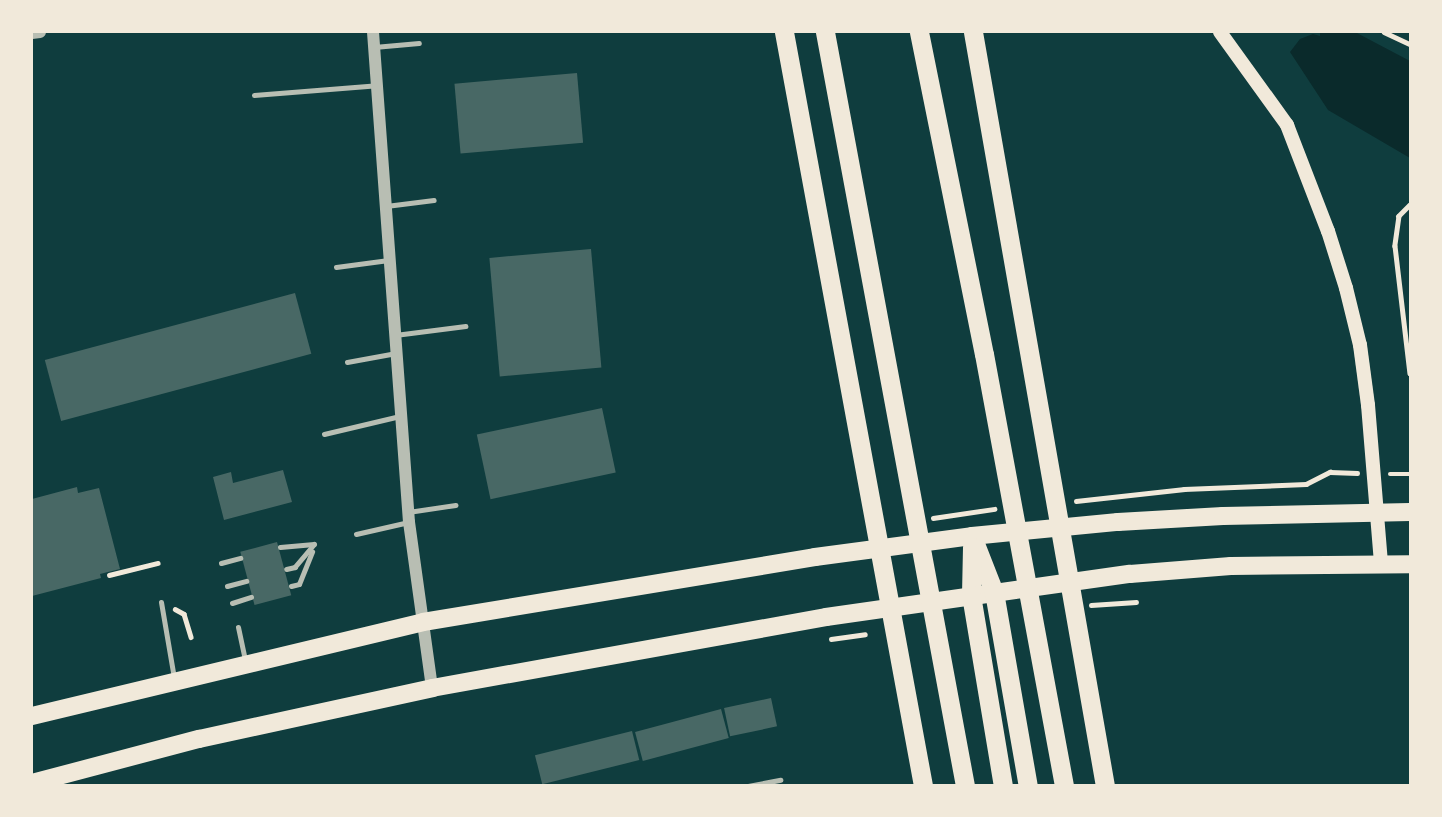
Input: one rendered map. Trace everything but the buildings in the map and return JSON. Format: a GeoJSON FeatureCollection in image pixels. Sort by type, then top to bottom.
{"type":"FeatureCollection","features":[{"type":"Feature","properties":{"kind":"highway"},"geometry":{"type":"LineString","coordinates":[[783,32],[923,786]]}},
{"type":"Feature","properties":{"kind":"highway"},"geometry":{"type":"LineString","coordinates":[[825,32],[965,786]]}},
{"type":"Feature","properties":{"kind":"highway"},"geometry":{"type":"LineString","coordinates":[[919,32],[989,381],[1064,786]]}},
{"type":"Feature","properties":{"kind":"highway"},"geometry":{"type":"LineString","coordinates":[[973,32],[1105,786]]}},
{"type":"Feature","properties":{"kind":"highway"},"geometry":{"type":"LineString","coordinates":[[972,536],[994,592],[1028,786]]}},
{"type":"Feature","properties":{"kind":"highway"},"geometry":{"type":"LineString","coordinates":[[972,536],[971,595],[1003,786]]}},
{"type":"Feature","properties":{"kind":"main road"},"geometry":{"type":"LineString","coordinates":[[1220,32],[1287,125],[1328,231],[1360,345],[1381,564]]}},
{"type":"Feature","properties":{"kind":"main road"},"geometry":{"type":"LineString","coordinates":[[32,716],[422,622],[815,558],[972,536],[1118,522],[1410,512]]}},
{"type":"Feature","properties":{"kind":"main road"},"geometry":{"type":"LineString","coordinates":[[32,783],[199,739],[432,688],[826,617],[1130,574],[1231,566],[1410,564]]}},
{"type":"Feature","properties":{"kind":"street"},"geometry":{"type":"LineString","coordinates":[[32,33],[40,32]]}},
{"type":"Feature","properties":{"kind":"street"},"geometry":{"type":"LineString","coordinates":[[373,32],[409,517],[432,688]]}},
{"type":"Feature","properties":{"kind":"lane"},"geometry":{"type":"LineString","coordinates":[[374,47],[419,43]]}},
{"type":"Feature","properties":{"kind":"lane"},"geometry":{"type":"LineString","coordinates":[[254,95],[377,85]]}},
{"type":"Feature","properties":{"kind":"lane"},"geometry":{"type":"LineString","coordinates":[[386,205],[434,200]]}},
{"type":"Feature","properties":{"kind":"lane"},"geometry":{"type":"LineString","coordinates":[[336,267],[389,259]]}},
{"type":"Feature","properties":{"kind":"lane"},"geometry":{"type":"LineString","coordinates":[[395,335],[465,326]]}},
{"type":"Feature","properties":{"kind":"lane"},"geometry":{"type":"LineString","coordinates":[[347,362],[397,353]]}},
{"type":"Feature","properties":{"kind":"lane"},"geometry":{"type":"LineString","coordinates":[[324,434],[401,416]]}},
{"type":"Feature","properties":{"kind":"lane"},"geometry":{"type":"LineString","coordinates":[[356,534],[455,505]]}},
{"type":"Feature","properties":{"kind":"lane"},"geometry":{"type":"LineString","coordinates":[[280,547],[314,544]]}},
{"type":"Feature","properties":{"kind":"lane"},"geometry":{"type":"LineString","coordinates":[[286,569],[295,567],[314,544]]}},
{"type":"Feature","properties":{"kind":"lane"},"geometry":{"type":"LineString","coordinates":[[291,586],[299,584],[314,544]]}},
{"type":"Feature","properties":{"kind":"lane"},"geometry":{"type":"LineString","coordinates":[[221,564],[240,558]]}},
{"type":"Feature","properties":{"kind":"lane"},"geometry":{"type":"LineString","coordinates":[[227,586],[246,581]]}},
{"type":"Feature","properties":{"kind":"lane"},"geometry":{"type":"LineString","coordinates":[[232,603],[251,597]]}},
{"type":"Feature","properties":{"kind":"lane"},"geometry":{"type":"LineString","coordinates":[[162,602],[175,681]]}},
{"type":"Feature","properties":{"kind":"lane"},"geometry":{"type":"LineString","coordinates":[[237,627],[246,663]]}},
{"type":"Feature","properties":{"kind":"lane"},"geometry":{"type":"LineString","coordinates":[[748,786],[780,780]]}},
{"type":"Feature","properties":{"kind":"path"},"geometry":{"type":"LineString","coordinates":[[1384,32],[1410,44]]}},
{"type":"Feature","properties":{"kind":"path"},"geometry":{"type":"LineString","coordinates":[[1410,205],[1399,216],[1395,246],[1410,373]]}},
{"type":"Feature","properties":{"kind":"path"},"geometry":{"type":"LineString","coordinates":[[1065,502],[1184,489],[1306,484],[1331,472],[1410,474]]}},
{"type":"Feature","properties":{"kind":"path"},"geometry":{"type":"LineString","coordinates":[[922,519],[1002,508]]}},
{"type":"Feature","properties":{"kind":"path"},"geometry":{"type":"LineString","coordinates":[[109,575],[158,563]]}},
{"type":"Feature","properties":{"kind":"path"},"geometry":{"type":"LineString","coordinates":[[162,602],[184,614],[191,637]]}},
{"type":"Feature","properties":{"kind":"water"},"geometry":{"type":"Polygon","coordinates":[[[1320,32],[1355,32],[1410,61],[1410,158],[1328,110],[1290,52],[1300,39],[1313,34],[1320,36],[1320,32]]]}}]}
